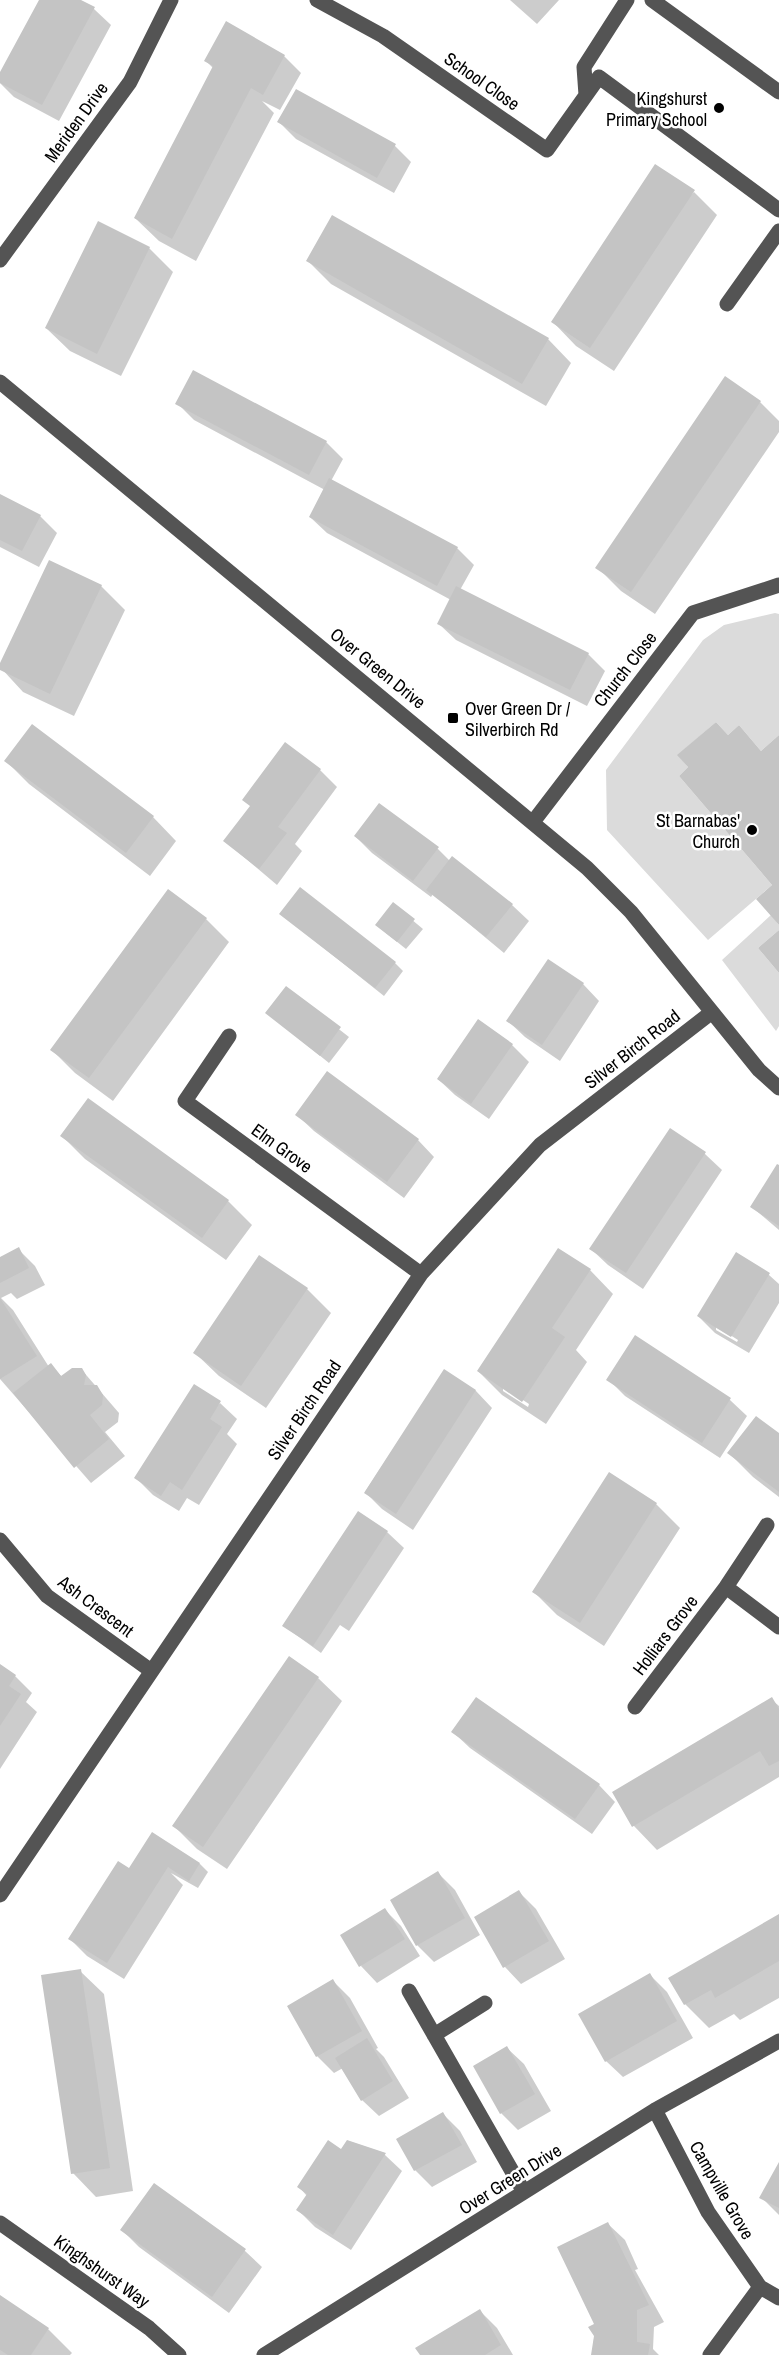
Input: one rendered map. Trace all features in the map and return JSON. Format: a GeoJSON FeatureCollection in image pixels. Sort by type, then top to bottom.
{"type":"FeatureCollection","features":[{"type":"Feature","properties":{"kind":"street","name":"Meriden Drive"},"geometry":{"type":"LineString","coordinates":[[0,260],[130,82],[171,0]]}},
{"type":"Feature","properties":{"kind":"street","name":"School Close"},"geometry":{"type":"LineString","coordinates":[[317,0],[383,36],[548,150],[599,77],[779,210]]}},
{"type":"Feature","properties":{"kind":"street"},"geometry":{"type":"LineString","coordinates":[[586,95],[584,67],[627,0]]}},
{"type":"Feature","properties":{"kind":"street"},"geometry":{"type":"LineString","coordinates":[[652,0],[779,92]]}},
{"type":"Feature","properties":{"kind":"street"},"geometry":{"type":"LineString","coordinates":[[727,304],[779,231]]}},
{"type":"Feature","properties":{"kind":"street","name":"Over Green Drive"},"geometry":{"type":"LineString","coordinates":[[0,382],[587,868],[631,912],[759,1070],[779,1088]]}},
{"type":"Feature","properties":{"kind":"street","name":"Church Close"},"geometry":{"type":"LineString","coordinates":[[533,822],[693,613],[779,585]]}},
{"type":"Feature","properties":{"kind":"street","name":"Silver Birch Road"},"geometry":{"type":"LineString","coordinates":[[0,1895],[150,1670],[421,1274],[540,1145],[712,1012]]}},
{"type":"Feature","properties":{"kind":"street","name":"Elm Grove"},"geometry":{"type":"LineString","coordinates":[[229,1036],[185,1101],[421,1274]]}},
{"type":"Feature","properties":{"kind":"street","name":"Holliars Grove"},"geometry":{"type":"LineString","coordinates":[[635,1707],[726,1587],[767,1525]]}},
{"type":"Feature","properties":{"kind":"street","name":"Ash Crescent"},"geometry":{"type":"LineString","coordinates":[[0,1540],[47,1596],[150,1670]]}},
{"type":"Feature","properties":{"kind":"street"},"geometry":{"type":"LineString","coordinates":[[726,1587],[779,1627]]}},
{"type":"Feature","properties":{"kind":"street"},"geometry":{"type":"LineString","coordinates":[[408,1991],[524,2192]]}},
{"type":"Feature","properties":{"kind":"street"},"geometry":{"type":"LineString","coordinates":[[434,2035],[485,2003]]}},
{"type":"Feature","properties":{"kind":"street","name":"Over Green Drive"},"geometry":{"type":"LineString","coordinates":[[264,2355],[655,2110],[779,2041]]}},
{"type":"Feature","properties":{"kind":"street","name":"Campville Grove"},"geometry":{"type":"LineString","coordinates":[[655,2110],[708,2212],[760,2288],[779,2298]]}},
{"type":"Feature","properties":{"kind":"street","name":"Kinghshurst Way"},"geometry":{"type":"LineString","coordinates":[[0,2223],[149,2328],[179,2355]]}},
{"type":"Feature","properties":{"kind":"street"},"geometry":{"type":"LineString","coordinates":[[710,2355],[760,2288]]}},
{"type":"Feature","properties":{"kind":"shaded area"},"geometry":{"type":"Polygon","coordinates":[[[779,614],[779,735],[761,751],[739,725],[728,735],[716,722],[678,755],[688,767],[679,776],[772,885],[708,940],[607,830],[606,770],[703,640],[724,625],[779,614]]]}},
{"type":"Feature","properties":{"kind":"shaded area"},"geometry":{"type":"Polygon","coordinates":[[[771,915],[779,925],[779,930],[758,948],[779,973],[779,1026],[776,1031],[722,960],[771,915]]]}},
{"type":"Feature","properties":{"kind":"building"},"geometry":{"type":"Polygon","coordinates":[[[39,0],[81,0],[95,7],[42,105],[0,83],[0,72],[39,0]]]}},
{"type":"Feature","properties":{"kind":"building"},"geometry":{"type":"Polygon","coordinates":[[[226,21],[285,55],[263,95],[251,88],[172,239],[134,218],[213,66],[204,61],[226,21]]]}},
{"type":"Feature","properties":{"kind":"building"},"geometry":{"type":"Polygon","coordinates":[[[296,89],[396,144],[377,178],[277,122],[296,89]]]}},
{"type":"Feature","properties":{"kind":"building"},"geometry":{"type":"Polygon","coordinates":[[[655,164],[695,190],[590,348],[551,322],[655,164]]]}},
{"type":"Feature","properties":{"kind":"building"},"geometry":{"type":"Polygon","coordinates":[[[332,215],[549,338],[522,384],[306,261],[332,215]]]}},
{"type":"Feature","properties":{"kind":"building"},"geometry":{"type":"Polygon","coordinates":[[[98,221],[150,247],[97,354],[45,328],[98,221]]]}},
{"type":"Feature","properties":{"kind":"building"},"geometry":{"type":"Polygon","coordinates":[[[193,370],[327,441],[309,475],[175,404],[193,370]]]}},
{"type":"Feature","properties":{"kind":"building"},"geometry":{"type":"Polygon","coordinates":[[[725,376],[761,401],[631,592],[595,568],[725,376]]]}},
{"type":"Feature","properties":{"kind":"building"},"geometry":{"type":"Polygon","coordinates":[[[329,478],[458,547],[437,586],[309,517],[329,478]]]}},
{"type":"Feature","properties":{"kind":"building"},"geometry":{"type":"Polygon","coordinates":[[[0,494],[41,515],[22,551],[0,540],[0,494]]]}},
{"type":"Feature","properties":{"kind":"building"},"geometry":{"type":"Polygon","coordinates":[[[49,560],[102,585],[50,694],[0,670],[0,663],[49,560]]]}},
{"type":"Feature","properties":{"kind":"building"},"geometry":{"type":"Polygon","coordinates":[[[456,586],[589,653],[570,690],[437,624],[456,586]]]}},
{"type":"Feature","properties":{"kind":"building","name":"St Barnabas' Church"},"geometry":{"type":"Polygon","coordinates":[[[716,722],[728,735],[739,725],[761,751],[779,735],[779,925],[756,899],[772,885],[679,776],[688,767],[677,755],[716,722]]]}},
{"type":"Feature","properties":{"kind":"building"},"geometry":{"type":"Polygon","coordinates":[[[32,724],[154,816],[126,853],[4,761],[32,724]]]}},
{"type":"Feature","properties":{"kind":"building"},"geometry":{"type":"Polygon","coordinates":[[[285,742],[321,769],[278,827],[287,833],[259,869],[223,841],[250,806],[242,800],[285,742]]]}},
{"type":"Feature","properties":{"kind":"building"},"geometry":{"type":"Polygon","coordinates":[[[379,803],[439,847],[413,881],[354,836],[379,803]]]}},
{"type":"Feature","properties":{"kind":"building"},"geometry":{"type":"Polygon","coordinates":[[[452,856],[513,904],[486,937],[426,890],[452,856]]]}},
{"type":"Feature","properties":{"kind":"building"},"geometry":{"type":"Polygon","coordinates":[[[300,887],[396,962],[375,988],[279,914],[300,887]]]}},
{"type":"Feature","properties":{"kind":"building"},"geometry":{"type":"Polygon","coordinates":[[[168,889],[207,918],[89,1078],[50,1050],[168,889]]]}},
{"type":"Feature","properties":{"kind":"building"},"geometry":{"type":"Polygon","coordinates":[[[393,902],[415,919],[397,942],[375,925],[393,902]]]}},
{"type":"Feature","properties":{"kind":"building"},"geometry":{"type":"Polygon","coordinates":[[[779,930],[779,973],[758,948],[779,930]]]}},
{"type":"Feature","properties":{"kind":"building"},"geometry":{"type":"Polygon","coordinates":[[[548,959],[584,983],[542,1045],[506,1021],[548,959]]]}},
{"type":"Feature","properties":{"kind":"building"},"geometry":{"type":"Polygon","coordinates":[[[286,986],[341,1027],[320,1056],[265,1013],[286,986]]]}},
{"type":"Feature","properties":{"kind":"building"},"geometry":{"type":"Polygon","coordinates":[[[478,1019],[513,1044],[471,1104],[437,1079],[478,1019]]]}},
{"type":"Feature","properties":{"kind":"building"},"geometry":{"type":"Polygon","coordinates":[[[327,1071],[419,1139],[387,1182],[295,1115],[327,1071]]]}},
{"type":"Feature","properties":{"kind":"building"},"geometry":{"type":"Polygon","coordinates":[[[88,1098],[229,1200],[202,1238],[60,1136],[88,1098]]]}},
{"type":"Feature","properties":{"kind":"building"},"geometry":{"type":"Polygon","coordinates":[[[670,1128],[706,1152],[626,1273],[589,1249],[670,1128]]]}},
{"type":"Feature","properties":{"kind":"building"},"geometry":{"type":"Polygon","coordinates":[[[777,1164],[779,1165],[779,1226],[750,1207],[777,1164]]]}},
{"type":"Feature","properties":{"kind":"building"},"geometry":{"type":"Polygon","coordinates":[[[19,1247],[29,1268],[0,1283],[0,1257],[19,1247]]]}},
{"type":"Feature","properties":{"kind":"building"},"geometry":{"type":"Polygon","coordinates":[[[558,1248],[591,1269],[552,1328],[565,1337],[522,1402],[477,1371],[558,1248]]]}},
{"type":"Feature","properties":{"kind":"building"},"geometry":{"type":"Polygon","coordinates":[[[736,1252],[770,1273],[731,1337],[697,1316],[736,1252]]]}},
{"type":"Feature","properties":{"kind":"building"},"geometry":{"type":"Polygon","coordinates":[[[259,1255],[308,1288],[241,1386],[193,1353],[259,1255]]]}},
{"type":"Feature","properties":{"kind":"building"},"geometry":{"type":"Polygon","coordinates":[[[0,1298],[37,1356],[0,1379],[0,1298]]]}},
{"type":"Feature","properties":{"kind":"building"},"geometry":{"type":"Polygon","coordinates":[[[635,1335],[731,1398],[702,1443],[606,1380],[635,1335]]]}},
{"type":"Feature","properties":{"kind":"building"},"geometry":{"type":"Polygon","coordinates":[[[51,1363],[61,1376],[72,1368],[82,1368],[86,1375],[84,1385],[97,1385],[103,1395],[102,1405],[90,1415],[109,1439],[74,1468],[13,1393],[51,1363]]]}},
{"type":"Feature","properties":{"kind":"building"},"geometry":{"type":"Polygon","coordinates":[[[444,1369],[476,1390],[396,1514],[364,1493],[444,1369]]]}},
{"type":"Feature","properties":{"kind":"building"},"geometry":{"type":"Polygon","coordinates":[[[194,1384],[221,1401],[210,1419],[222,1427],[182,1490],[170,1482],[161,1496],[134,1478],[194,1384]]]}},
{"type":"Feature","properties":{"kind":"building"},"geometry":{"type":"Polygon","coordinates":[[[756,1416],[779,1433],[779,1492],[727,1453],[756,1416]]]}},
{"type":"Feature","properties":{"kind":"building"},"geometry":{"type":"Polygon","coordinates":[[[609,1472],[657,1503],[580,1623],[532,1592],[609,1472]]]}},
{"type":"Feature","properties":{"kind":"building"},"geometry":{"type":"Polygon","coordinates":[[[358,1511],[388,1531],[313,1646],[282,1626],[358,1511]]]}},
{"type":"Feature","properties":{"kind":"building"},"geometry":{"type":"Polygon","coordinates":[[[289,1656],[319,1677],[203,1847],[172,1826],[289,1656]]]}},
{"type":"Feature","properties":{"kind":"building"},"geometry":{"type":"Polygon","coordinates":[[[0,1664],[16,1675],[9,1686],[21,1694],[0,1726],[0,1664]]]}},
{"type":"Feature","properties":{"kind":"building"},"geometry":{"type":"Polygon","coordinates":[[[476,1697],[600,1784],[575,1819],[451,1732],[476,1697]]]}},
{"type":"Feature","properties":{"kind":"building"},"geometry":{"type":"Polygon","coordinates":[[[772,1697],[779,1709],[779,1761],[769,1766],[760,1751],[632,1827],[612,1792],[772,1697]]]}},
{"type":"Feature","properties":{"kind":"building"},"geometry":{"type":"Polygon","coordinates":[[[152,1832],[200,1863],[189,1881],[168,1867],[107,1963],[68,1939],[118,1861],[129,1868],[152,1832]]]}},
{"type":"Feature","properties":{"kind":"building"},"geometry":{"type":"Polygon","coordinates":[[[438,1871],[465,1918],[416,1946],[390,1900],[438,1871]]]}},
{"type":"Feature","properties":{"kind":"building"},"geometry":{"type":"Polygon","coordinates":[[[519,1890],[549,1941],[503,1968],[474,1917],[519,1890]]]}},
{"type":"Feature","properties":{"kind":"building"},"geometry":{"type":"Polygon","coordinates":[[[385,1908],[405,1939],[359,1967],[340,1935],[385,1908]]]}},
{"type":"Feature","properties":{"kind":"building"},"geometry":{"type":"Polygon","coordinates":[[[779,1914],[779,1961],[715,1998],[711,1990],[684,2005],[668,1978],[779,1914]]]}},
{"type":"Feature","properties":{"kind":"building"},"geometry":{"type":"Polygon","coordinates":[[[81,1969],[110,2168],[71,2174],[41,1975],[81,1969]]]}},
{"type":"Feature","properties":{"kind":"building"},"geometry":{"type":"Polygon","coordinates":[[[650,1973],[677,2021],[605,2062],[578,2014],[650,1973]]]}},
{"type":"Feature","properties":{"kind":"building"},"geometry":{"type":"Polygon","coordinates":[[[333,1979],[362,2031],[316,2057],[287,2006],[333,1979]]]}},
{"type":"Feature","properties":{"kind":"building"},"geometry":{"type":"Polygon","coordinates":[[[367,2038],[393,2081],[361,2101],[335,2058],[367,2038]]]}},
{"type":"Feature","properties":{"kind":"building"},"geometry":{"type":"Polygon","coordinates":[[[507,2046],[535,2094],[500,2114],[473,2066],[507,2046]]]}},
{"type":"Feature","properties":{"kind":"building"},"geometry":{"type":"Polygon","coordinates":[[[443,2112],[462,2145],[414,2171],[396,2139],[443,2112]]]}},
{"type":"Feature","properties":{"kind":"building"},"geometry":{"type":"Polygon","coordinates":[[[328,2140],[341,2149],[347,2140],[386,2153],[333,2235],[296,2210],[307,2194],[297,2187],[328,2140]]]}},
{"type":"Feature","properties":{"kind":"building"},"geometry":{"type":"Polygon","coordinates":[[[779,2162],[779,2208],[759,2198],[779,2162]]]}},
{"type":"Feature","properties":{"kind":"building"},"geometry":{"type":"Polygon","coordinates":[[[154,2183],[246,2249],[212,2297],[120,2230],[154,2183]]]}},
{"type":"Feature","properties":{"kind":"building"},"geometry":{"type":"Polygon","coordinates":[[[608,2222],[649,2305],[637,2310],[637,2342],[650,2344],[648,2355],[591,2355],[594,2336],[588,2327],[594,2324],[557,2247],[608,2222]]]}},
{"type":"Feature","properties":{"kind":"building"},"geometry":{"type":"Polygon","coordinates":[[[0,2295],[49,2328],[31,2355],[8,2355],[0,2350],[0,2295]]]}},
{"type":"Feature","properties":{"kind":"building"},"geometry":{"type":"Polygon","coordinates":[[[480,2309],[501,2345],[485,2355],[420,2355],[415,2348],[480,2309]]]}},
{"type":"Feature","properties":{"kind":"place","name":"Kingshurst Primary School"},"geometry":{"type":"Point","coordinates":[719,108]}},
{"type":"Feature","properties":{"kind":"place","name":"Over Green Dr / Silverbirch Rd"},"geometry":{"type":"Point","coordinates":[453,718]}},
{"type":"Feature","properties":{"kind":"place","name":"St Barnabas' Church"},"geometry":{"type":"Point","coordinates":[752,830]}}]}
